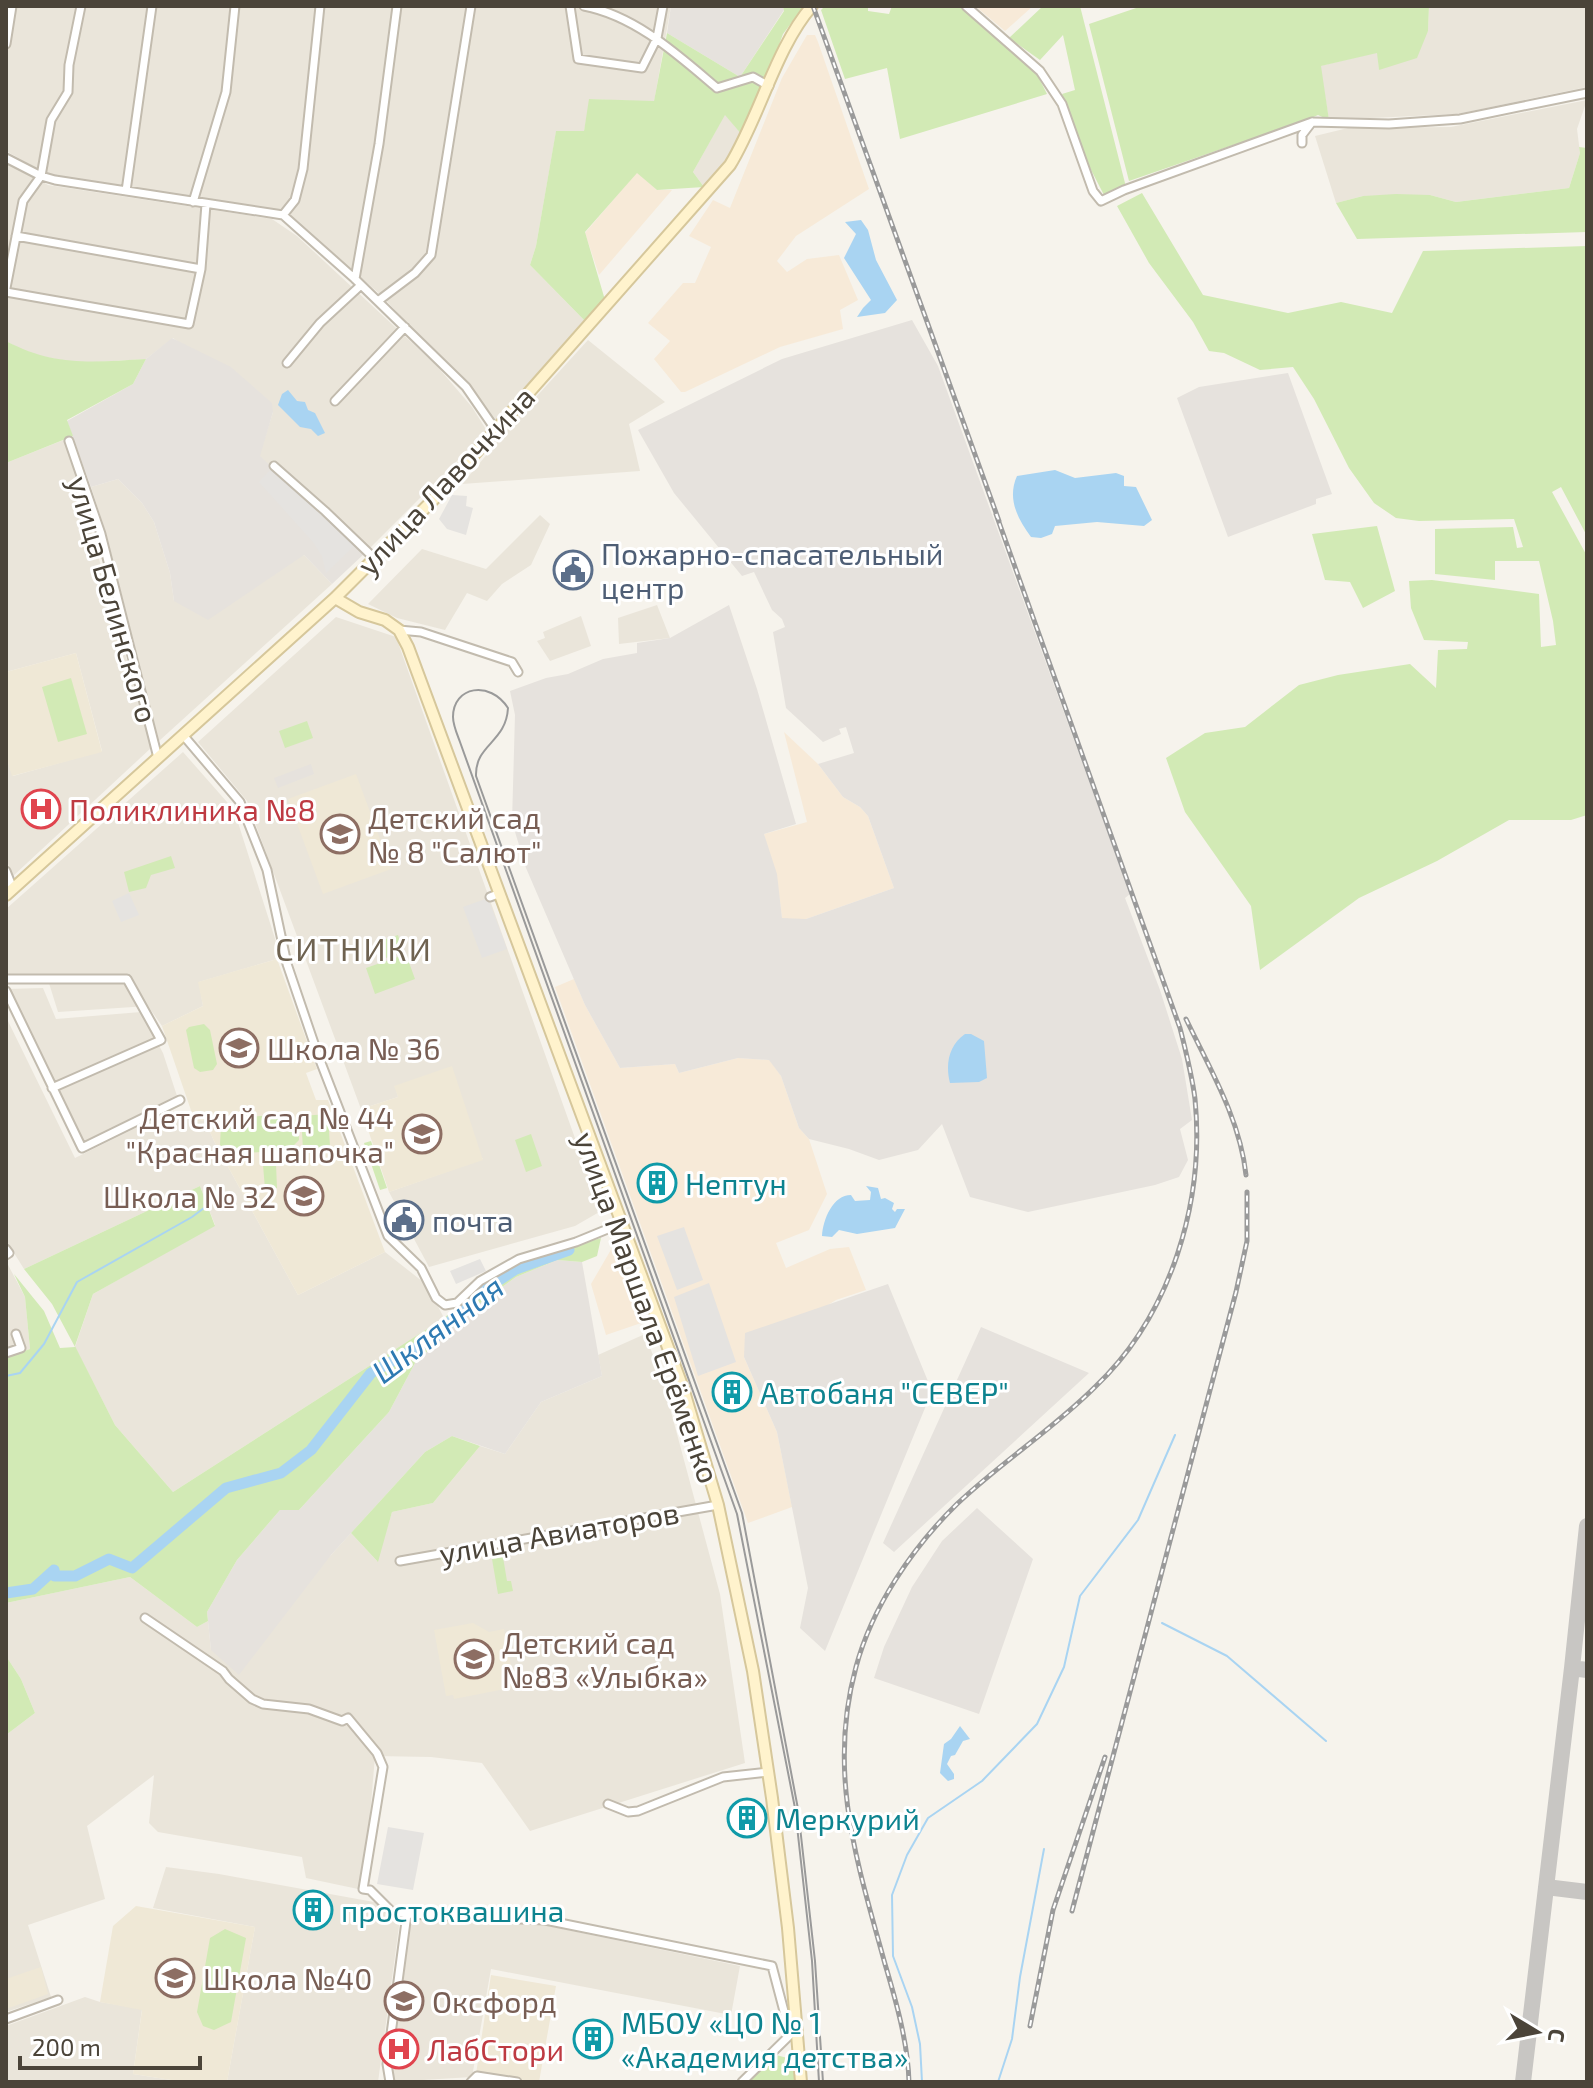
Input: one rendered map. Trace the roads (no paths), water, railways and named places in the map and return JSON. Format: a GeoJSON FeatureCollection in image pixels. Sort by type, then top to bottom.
{"type":"FeatureCollection","features":[{"type":"Feature","properties":{"kind":"main road","name":"улица Лавочкина"},"geometry":{"type":"LineString","coordinates":[[9,892],[335,598],[441,492],[730,165],[748,136],[790,38],[812,6]]}},
{"type":"Feature","properties":{"kind":"main road"},"geometry":{"type":"LineString","coordinates":[[335,598],[359,612],[385,620],[399,630]]}},
{"type":"Feature","properties":{"kind":"main road","name":"улица Маршала Ерёменко"},"geometry":{"type":"LineString","coordinates":[[399,630],[494,896],[683,1388],[718,1505],[753,1671],[768,1772],[784,1891],[794,2034],[801,2082]]}},
{"type":"Feature","properties":{"kind":"street"},"geometry":{"type":"LineString","coordinates":[[6,44],[12,6]]}},
{"type":"Feature","properties":{"kind":"street"},"geometry":{"type":"LineString","coordinates":[[81,6],[69,65],[68,92],[51,120],[41,176],[23,201],[6,290],[189,324],[201,269],[206,204]]}},
{"type":"Feature","properties":{"kind":"street"},"geometry":{"type":"LineString","coordinates":[[126,191],[152,6]]}},
{"type":"Feature","properties":{"kind":"street"},"geometry":{"type":"LineString","coordinates":[[193,202],[226,92],[235,6]]}},
{"type":"Feature","properties":{"kind":"street"},"geometry":{"type":"LineString","coordinates":[[283,215],[295,200],[303,169],[320,6]]}},
{"type":"Feature","properties":{"kind":"street"},"geometry":{"type":"LineString","coordinates":[[287,363],[358,282],[397,6]]}},
{"type":"Feature","properties":{"kind":"street"},"geometry":{"type":"LineString","coordinates":[[378,301],[415,273],[431,255],[471,6]]}},
{"type":"Feature","properties":{"kind":"street"},"geometry":{"type":"LineString","coordinates":[[570,6],[578,59],[642,68],[657,38],[663,6]]}},
{"type":"Feature","properties":{"kind":"street"},"geometry":{"type":"LineString","coordinates":[[584,6],[602,8],[657,38],[717,88],[753,77],[769,86]]}},
{"type":"Feature","properties":{"kind":"street"},"geometry":{"type":"LineString","coordinates":[[966,6],[1040,71],[1062,104],[1093,191],[1101,201],[1312,122],[1389,124],[1460,119],[1587,93]]}},
{"type":"Feature","properties":{"kind":"street"},"geometry":{"type":"LineString","coordinates":[[1302,143],[1302,135],[1312,122]]}},
{"type":"Feature","properties":{"kind":"street"},"geometry":{"type":"LineString","coordinates":[[6,158],[41,176],[283,215],[358,282],[466,387],[495,429]]}},
{"type":"Feature","properties":{"kind":"street"},"geometry":{"type":"LineString","coordinates":[[16,236],[201,269]]}},
{"type":"Feature","properties":{"kind":"street"},"geometry":{"type":"LineString","coordinates":[[335,401],[405,327]]}},
{"type":"Feature","properties":{"kind":"street","name":"улица Белинского"},"geometry":{"type":"LineString","coordinates":[[69,441],[101,534],[158,758]]}},
{"type":"Feature","properties":{"kind":"street"},"geometry":{"type":"LineString","coordinates":[[274,466],[374,558]]}},
{"type":"Feature","properties":{"kind":"street"},"geometry":{"type":"LineString","coordinates":[[399,630],[421,632],[512,662],[518,672]]}},
{"type":"Feature","properties":{"kind":"street"},"geometry":{"type":"LineString","coordinates":[[183,735],[240,802],[267,870],[292,979],[388,1236],[421,1268],[436,1298],[445,1305],[457,1303],[480,1281],[519,1259],[576,1242],[620,1224]]}},
{"type":"Feature","properties":{"kind":"street"},"geometry":{"type":"LineString","coordinates":[[6,871],[9,892]]}},
{"type":"Feature","properties":{"kind":"street"},"geometry":{"type":"LineString","coordinates":[[6,979],[127,979],[161,1040],[52,1088]]}},
{"type":"Feature","properties":{"kind":"street"},"geometry":{"type":"LineString","coordinates":[[6,991],[82,1148],[180,1100]]}},
{"type":"Feature","properties":{"kind":"street"},"geometry":{"type":"LineString","coordinates":[[6,1353],[21,1348],[16,1334]]}},
{"type":"Feature","properties":{"kind":"street","name":"улица Авиаторов"},"geometry":{"type":"LineString","coordinates":[[400,1561],[718,1505]]}},
{"type":"Feature","properties":{"kind":"street"},"geometry":{"type":"LineString","coordinates":[[145,1618],[223,1671],[252,1699],[278,1707],[309,1709],[342,1721],[348,1718],[377,1753],[383,1767],[363,1889],[370,1890],[391,1911],[545,1920],[772,1966],[794,2034],[742,2082]]}},
{"type":"Feature","properties":{"kind":"street"},"geometry":{"type":"LineString","coordinates":[[608,1804],[628,1812],[638,1811],[723,1777],[768,1772]]}},
{"type":"Feature","properties":{"kind":"street"},"geometry":{"type":"LineString","coordinates":[[390,2082],[387,2064],[407,1914]]}},
{"type":"Feature","properties":{"kind":"street"},"geometry":{"type":"LineString","coordinates":[[6,2019],[58,2000]]}},
{"type":"Feature","properties":{"kind":"street"},"geometry":{"type":"LineString","coordinates":[[471,2082],[477,2076],[517,2082]]}},
{"type":"Feature","properties":{"kind":"water"},"geometry":{"type":"Polygon","coordinates":[[[861,220],[868,230],[876,260],[897,300],[885,313],[857,317],[871,300],[844,258],[856,234],[845,222],[861,220]]]}},
{"type":"Feature","properties":{"kind":"water"},"geometry":{"type":"Polygon","coordinates":[[[288,390],[297,401],[305,402],[308,410],[315,413],[325,433],[318,436],[311,429],[300,427],[278,405],[282,394],[288,390]]]}},
{"type":"Feature","properties":{"kind":"water"},"geometry":{"type":"Polygon","coordinates":[[[1055,470],[1075,478],[1116,473],[1124,476],[1124,486],[1136,487],[1152,520],[1144,526],[1097,522],[1055,526],[1052,534],[1041,538],[1031,537],[1015,508],[1014,484],[1017,476],[1055,470]]]}},
{"type":"Feature","properties":{"kind":"water"},"geometry":{"type":"Polygon","coordinates":[[[965,1034],[984,1041],[987,1078],[979,1082],[950,1083],[950,1056],[955,1044],[965,1034]]]}},
{"type":"Feature","properties":{"kind":"water"},"geometry":{"type":"Polygon","coordinates":[[[866,1186],[878,1188],[881,1199],[894,1203],[892,1209],[895,1212],[905,1209],[895,1228],[857,1234],[839,1230],[832,1237],[822,1236],[824,1222],[834,1203],[851,1195],[855,1201],[870,1200],[871,1192],[866,1186]]]}},
{"type":"Feature","properties":{"kind":"water"},"geometry":{"type":"Polygon","coordinates":[[[960,1726],[970,1739],[963,1741],[955,1755],[951,1756],[947,1764],[954,1779],[948,1781],[940,1773],[944,1744],[960,1726]]]}},
{"type":"Feature","properties":{"kind":"waterway"},"geometry":{"type":"LineString","coordinates":[[6,1376],[20,1373],[44,1344],[77,1282],[208,1205]]}},
{"type":"Feature","properties":{"kind":"waterway","name":"Шклянная"},"geometry":{"type":"LineString","coordinates":[[6,1593],[33,1589],[54,1570],[55,1576],[75,1576],[109,1559],[132,1568],[226,1488],[281,1473],[311,1450],[371,1373],[436,1337],[473,1297],[516,1269],[569,1250]]}},
{"type":"Feature","properties":{"kind":"waterway"},"geometry":{"type":"LineString","coordinates":[[922,2082],[920,2044],[912,2007],[893,1956],[892,1895],[907,1855],[928,1818],[982,1781],[1037,1724],[1064,1667],[1080,1596],[1138,1520],[1175,1435]]}},
{"type":"Feature","properties":{"kind":"waterway"},"geometry":{"type":"LineString","coordinates":[[1162,1623],[1227,1656],[1326,1741]]}},
{"type":"Feature","properties":{"kind":"waterway"},"geometry":{"type":"LineString","coordinates":[[998,2082],[1012,2039],[1020,1977],[1044,1849]]}},
{"type":"Feature","properties":{"kind":"tram line"},"geometry":{"type":"LineString","coordinates":[[819,2082],[812,1961],[795,1808],[737,1514],[455,730],[455,707],[459,699],[474,690],[492,693],[508,708],[502,729],[480,757],[476,776],[742,1513],[798,1809],[815,1961],[823,2082]]}},
{"type":"Feature","properties":{"kind":"railway"},"geometry":{"type":"LineString","coordinates":[[813,6],[999,521]]}},
{"type":"Feature","properties":{"kind":"railway"},"geometry":{"type":"LineString","coordinates":[[909,2082],[901,2022],[849,1817],[844,1744],[856,1667],[883,1601],[909,1559],[940,1521],[1095,1387],[1122,1358],[1144,1326],[1163,1291],[1188,1216],[1197,1138],[1194,1090],[1180,1028],[996,514]]}},
{"type":"Feature","properties":{"kind":"railway"},"geometry":{"type":"LineString","coordinates":[[1186,1019],[1231,1114],[1246,1175]]}},
{"type":"Feature","properties":{"kind":"railway"},"geometry":{"type":"LineString","coordinates":[[1072,1911],[1236,1292],[1247,1241],[1247,1192]]}},
{"type":"Feature","properties":{"kind":"railway"},"geometry":{"type":"LineString","coordinates":[[1030,2026],[1053,1910],[1105,1757]]}},
{"type":"Feature","properties":{"kind":"place","name":"Пожарно-спасательный центр"},"geometry":{"type":"Point","coordinates":[573,570]}},
{"type":"Feature","properties":{"kind":"place","name":"Поликлиника №8"},"geometry":{"type":"Point","coordinates":[41,809]}},
{"type":"Feature","properties":{"kind":"place","name":"Детский сад № 8 \"Салют\""},"geometry":{"type":"Point","coordinates":[340,834]}},
{"type":"Feature","properties":{"kind":"place","name":"Школа № 36"},"geometry":{"type":"Point","coordinates":[239,1048]}},
{"type":"Feature","properties":{"kind":"place","name":"Детский сад № 44 \"Красная шапочка\""},"geometry":{"type":"Point","coordinates":[422,1134]}},
{"type":"Feature","properties":{"kind":"place","name":"Нептун"},"geometry":{"type":"Point","coordinates":[657,1183]}},
{"type":"Feature","properties":{"kind":"place","name":"Школа № 32"},"geometry":{"type":"Point","coordinates":[304,1196]}},
{"type":"Feature","properties":{"kind":"place","name":"почта"},"geometry":{"type":"Point","coordinates":[404,1220]}},
{"type":"Feature","properties":{"kind":"place","name":"Автобаня \"СЕВЕР\""},"geometry":{"type":"Point","coordinates":[732,1392]}},
{"type":"Feature","properties":{"kind":"place","name":"Детский сад №83 «Улыбка»"},"geometry":{"type":"Point","coordinates":[474,1659]}},
{"type":"Feature","properties":{"kind":"place","name":"Меркурий"},"geometry":{"type":"Point","coordinates":[747,1818]}},
{"type":"Feature","properties":{"kind":"place","name":"простоквашина"},"geometry":{"type":"Point","coordinates":[313,1910]}},
{"type":"Feature","properties":{"kind":"place","name":"Школа №40"},"geometry":{"type":"Point","coordinates":[175,1978]}},
{"type":"Feature","properties":{"kind":"place","name":"Оксфорд"},"geometry":{"type":"Point","coordinates":[404,2001]}},
{"type":"Feature","properties":{"kind":"place","name":"МБОУ «ЦО № 1 «Академия детства»"},"geometry":{"type":"Point","coordinates":[593,2039]}},
{"type":"Feature","properties":{"kind":"place","name":"ЛабСтори"},"geometry":{"type":"Point","coordinates":[399,2049]}},
{"type":"Feature","properties":{"kind":"district","name":"СИТНИКИ"},"geometry":{"type":"Point","coordinates":[354,948]}}]}
